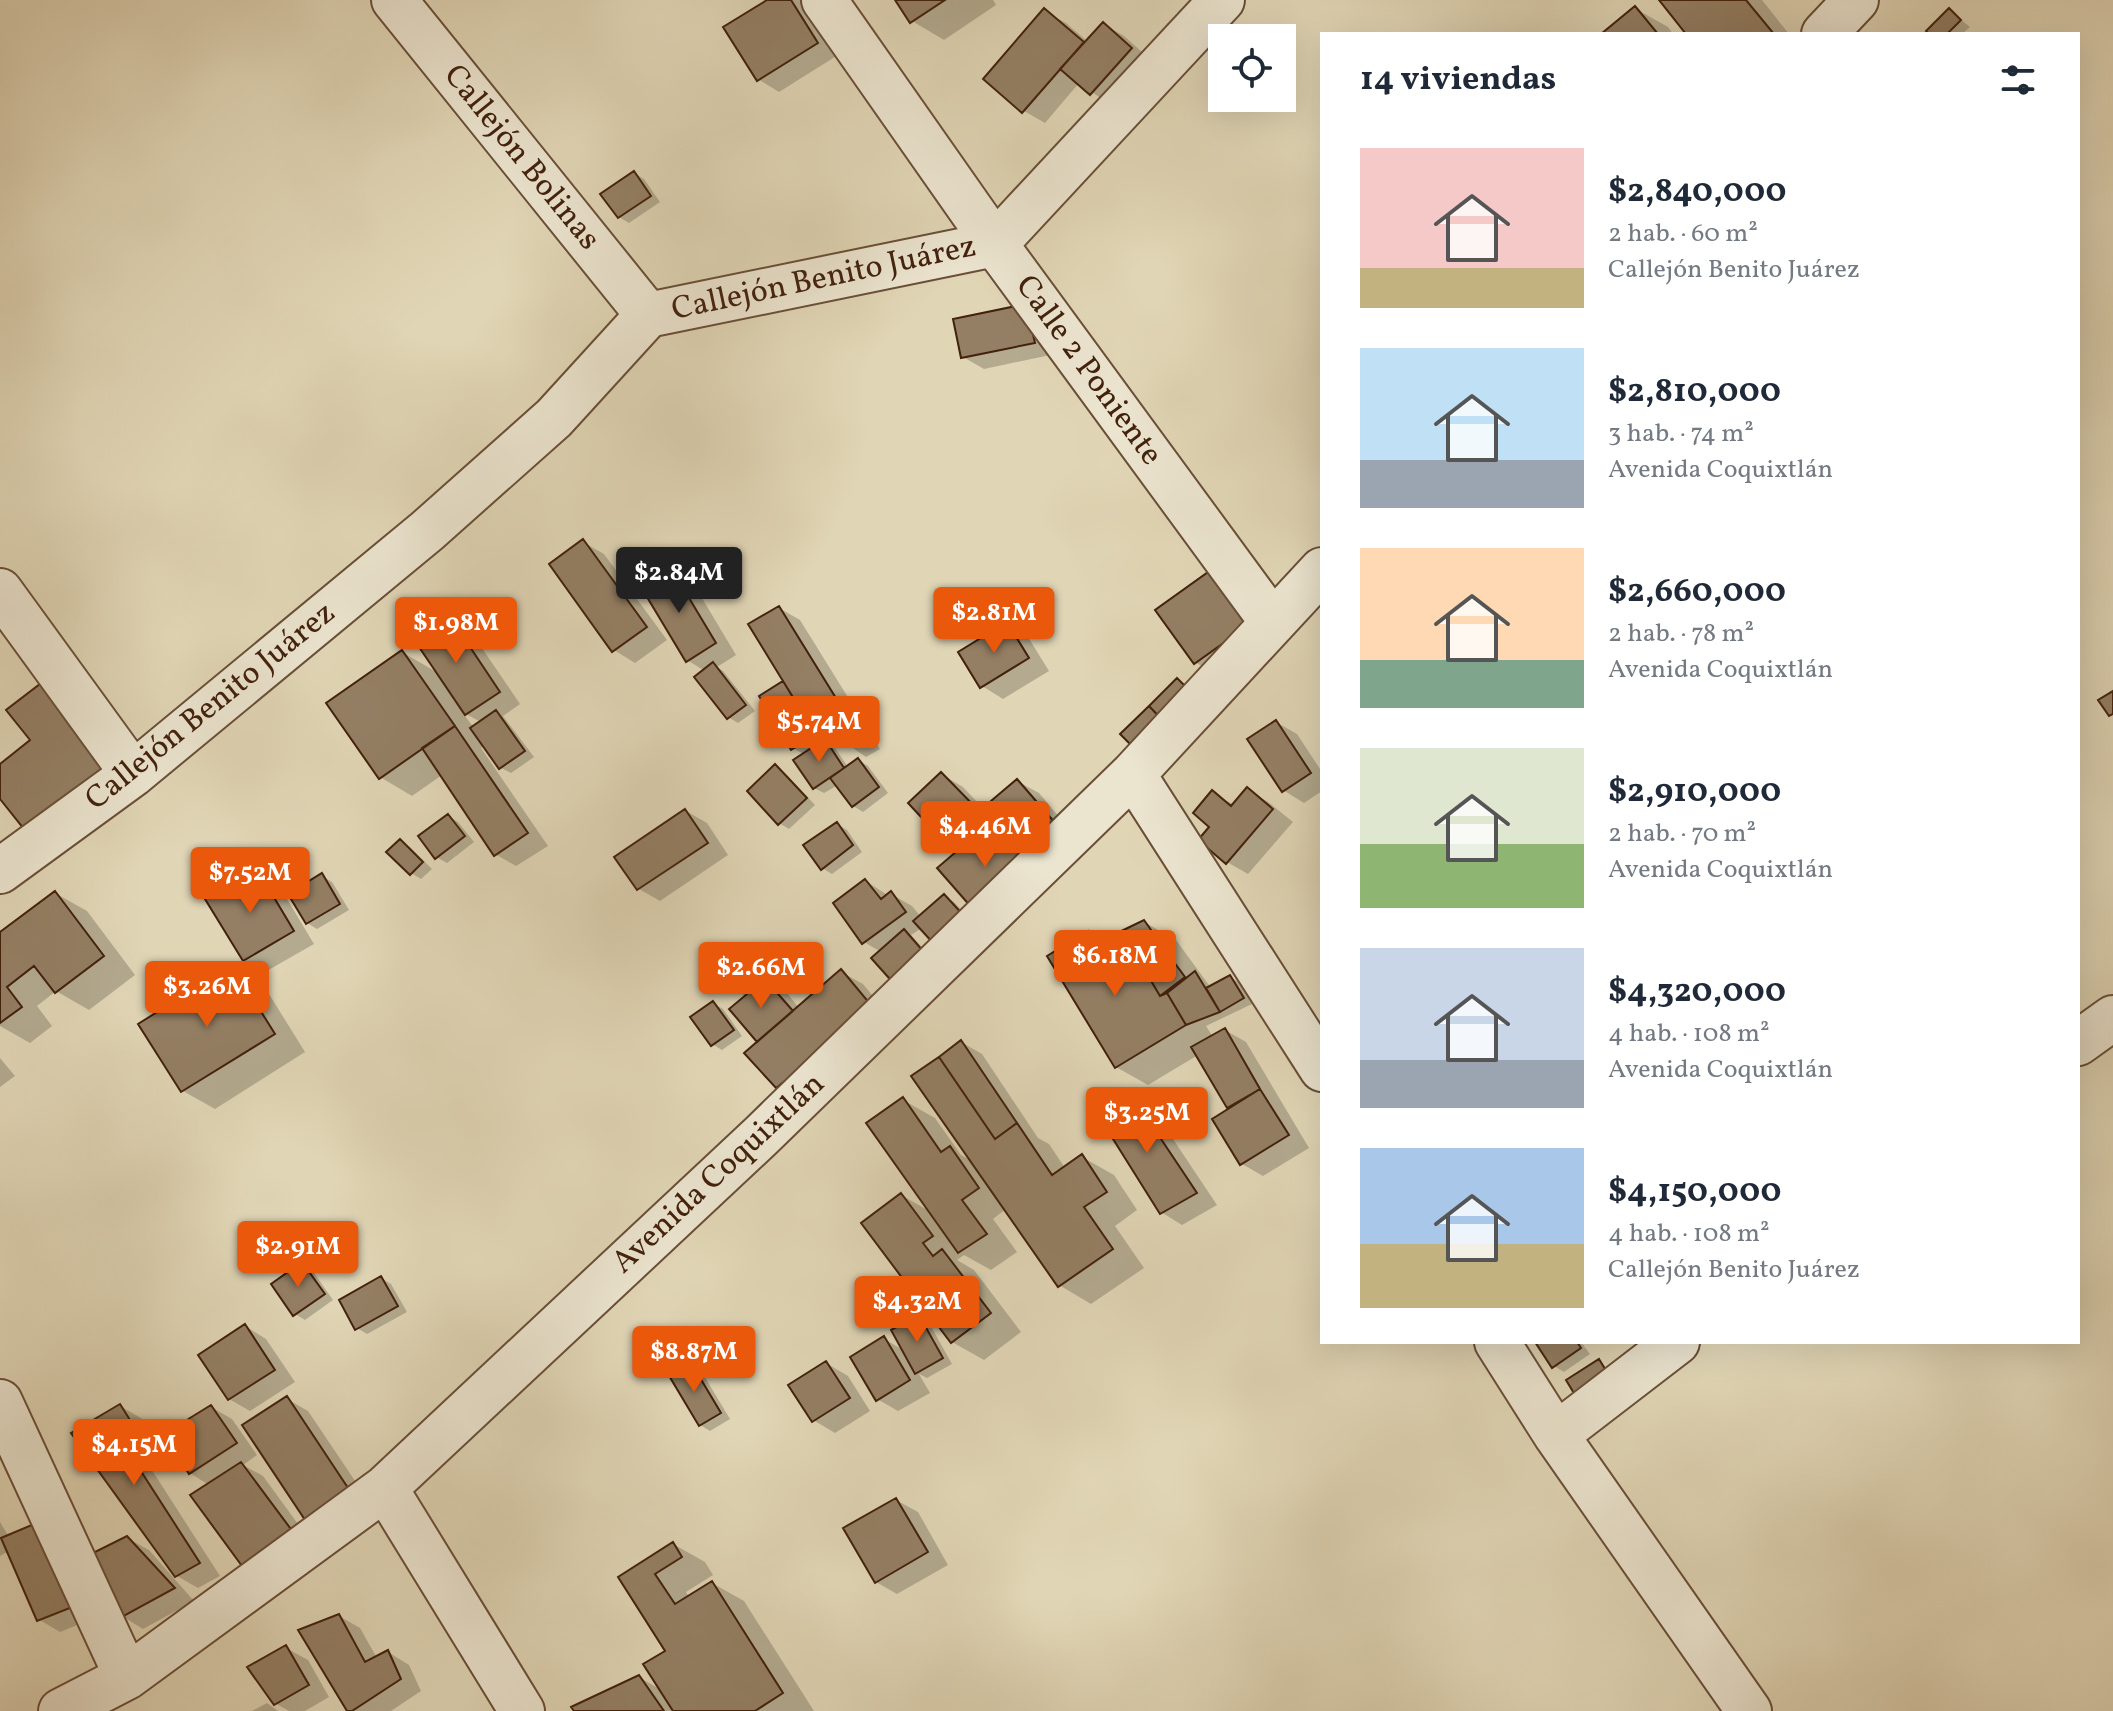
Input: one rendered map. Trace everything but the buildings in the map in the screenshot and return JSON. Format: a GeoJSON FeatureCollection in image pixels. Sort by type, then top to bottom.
{"type":"FeatureCollection","features":[{"type":"Feature","properties":{"kind":"street","name":"Callejón Bolinas"},"geometry":{"type":"LineString","coordinates":[[394,0],[648,315]]}},
{"type":"Feature","properties":{"kind":"street","name":"Calle 2 Poniente"},"geometry":{"type":"LineString","coordinates":[[824,0],[995,244],[1273,623]]}},
{"type":"Feature","properties":{"kind":"street"},"geometry":{"type":"LineString","coordinates":[[1826,32],[1856,0]]}},
{"type":"Feature","properties":{"kind":"street","name":"Callejón Benito Juárez"},"geometry":{"type":"LineString","coordinates":[[0,871],[133,774],[438,521],[554,418],[648,315],[995,244],[1219,1]]}},
{"type":"Feature","properties":{"kind":"street","name":"Avenida Coquixtlán"},"geometry":{"type":"LineString","coordinates":[[61,1711],[127,1677],[385,1488],[761,1136],[1133,774],[1320,572]]}},
{"type":"Feature","properties":{"kind":"street"},"geometry":{"type":"LineString","coordinates":[[0,591],[133,774]]}},
{"type":"Feature","properties":{"kind":"street"},"geometry":{"type":"LineString","coordinates":[[1133,774],[1320,1066]]}},
{"type":"Feature","properties":{"kind":"street"},"geometry":{"type":"LineString","coordinates":[[2080,1042],[2113,1018]]}},
{"type":"Feature","properties":{"kind":"street"},"geometry":{"type":"LineString","coordinates":[[1498,1344],[1556,1435],[1749,1711]]}},
{"type":"Feature","properties":{"kind":"street"},"geometry":{"type":"LineString","coordinates":[[1556,1435],[1674,1344]]}},
{"type":"Feature","properties":{"kind":"street"},"geometry":{"type":"LineString","coordinates":[[0,1402],[127,1677]]}},
{"type":"Feature","properties":{"kind":"street"},"geometry":{"type":"LineString","coordinates":[[385,1488],[522,1711]]}}]}
